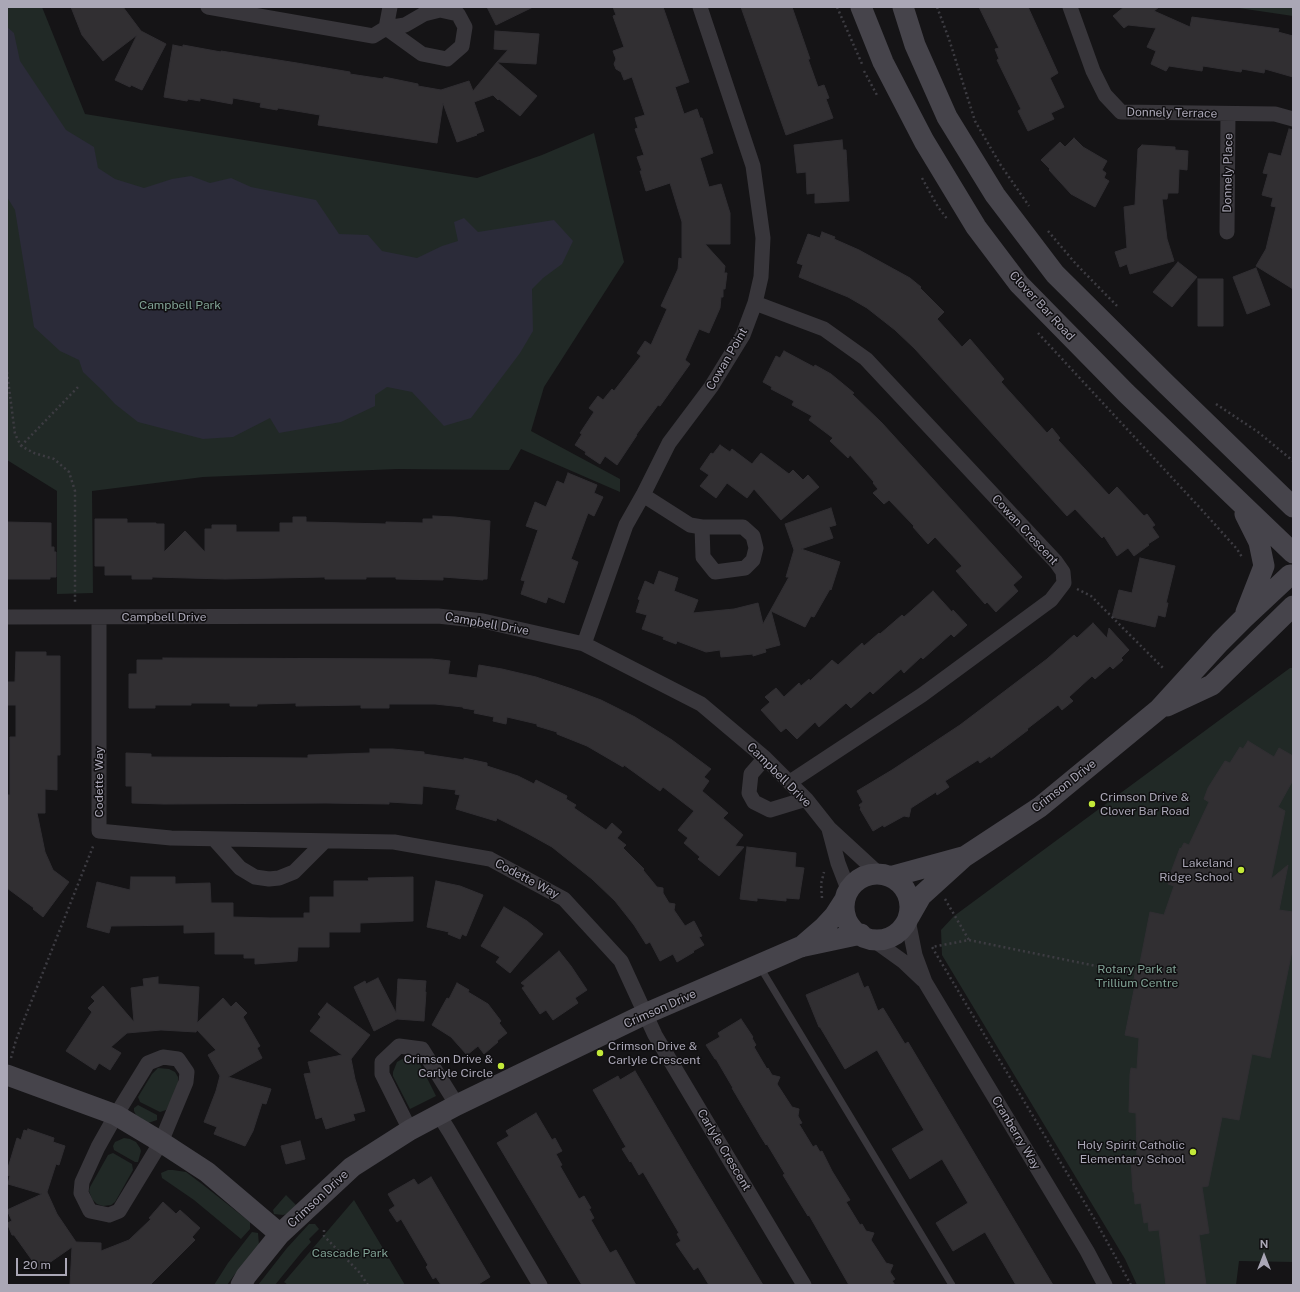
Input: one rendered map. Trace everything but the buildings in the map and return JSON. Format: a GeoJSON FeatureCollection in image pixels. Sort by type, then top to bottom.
{"type":"FeatureCollection","features":[{"type":"Feature","properties":{"kind":"street"},"geometry":{"type":"LineString","coordinates":[[208,7],[373,36],[386,28],[404,25],[424,14],[440,10],[458,14],[465,27],[462,46],[447,59],[422,54],[386,28]]}},
{"type":"Feature","properties":{"kind":"street"},"geometry":{"type":"LineString","coordinates":[[386,28],[390,7]]}},
{"type":"Feature","properties":{"kind":"street","name":"Cowan Point"},"geometry":{"type":"LineString","coordinates":[[584,644],[626,525],[669,442],[712,387],[743,335],[755,303],[761,277],[763,238],[753,166],[700,7]]}},
{"type":"Feature","properties":{"kind":"street","name":"Clover Bar Road"},"geometry":{"type":"LineString","coordinates":[[861,7],[883,62],[924,141],[976,227],[1019,284],[1126,393],[1293,553]]}},
{"type":"Feature","properties":{"kind":"street"},"geometry":{"type":"LineString","coordinates":[[903,7],[915,45],[947,117],[995,195],[1055,274],[1165,384],[1293,507]]}},
{"type":"Feature","properties":{"kind":"street","name":"Donnely Terrace"},"geometry":{"type":"LineString","coordinates":[[1070,7],[1093,71],[1105,95],[1121,112],[1276,114],[1293,119]]}},
{"type":"Feature","properties":{"kind":"street","name":"Donnely Place"},"geometry":{"type":"LineString","coordinates":[[1227,232],[1228,114]]}},
{"type":"Feature","properties":{"kind":"street","name":"Cowan Crescent"},"geometry":{"type":"LineString","coordinates":[[755,303],[824,329],[866,359],[1056,562],[1063,572],[1064,582]]}},
{"type":"Feature","properties":{"kind":"street"},"geometry":{"type":"LineString","coordinates":[[643,494],[690,525],[702,527]]}},
{"type":"Feature","properties":{"kind":"street"},"geometry":{"type":"LineString","coordinates":[[1238,500],[1259,542],[1264,566],[1244,618]]}},
{"type":"Feature","properties":{"kind":"street","name":"Crimson Drive"},"geometry":{"type":"LineString","coordinates":[[908,918],[921,896],[964,857],[1040,807],[1160,710],[1220,642],[1290,575],[1293,575]]}},
{"type":"Feature","properties":{"kind":"street"},"geometry":{"type":"LineString","coordinates":[[790,782],[922,695],[1051,600],[1064,582]]}},
{"type":"Feature","properties":{"kind":"street","name":"Crimson Drive"},"geometry":{"type":"LineString","coordinates":[[1160,710],[1212,685],[1293,606]]}},
{"type":"Feature","properties":{"kind":"street","name":"Campbell Drive"},"geometry":{"type":"LineString","coordinates":[[7,617],[438,616],[483,622],[584,644],[701,704],[765,758],[806,799],[829,828],[885,876]]}},
{"type":"Feature","properties":{"kind":"street","name":"Codette Way"},"geometry":{"type":"LineString","coordinates":[[99,617],[99,831],[171,838],[394,842],[490,859],[564,899],[621,961],[645,1014]]}},
{"type":"Feature","properties":{"kind":"street"},"geometry":{"type":"LineString","coordinates":[[1259,639],[1293,620]]}},
{"type":"Feature","properties":{"kind":"street"},"geometry":{"type":"LineString","coordinates":[[765,758],[751,774],[749,793],[754,802],[770,810],[806,799]]}},
{"type":"Feature","properties":{"kind":"street","name":"Campbell Drive"},"geometry":{"type":"LineString","coordinates":[[829,828],[846,895]]}},
{"type":"Feature","properties":{"kind":"street"},"geometry":{"type":"LineString","coordinates":[[214,839],[240,868],[255,877],[269,879],[279,878],[294,872],[325,841]]}},
{"type":"Feature","properties":{"kind":"street","name":"Crimson Drive"},"geometry":{"type":"LineString","coordinates":[[885,876],[964,857]]}},
{"type":"Feature","properties":{"kind":"street"},"geometry":{"type":"LineString","coordinates":[[869,874],[885,876],[897,880],[904,888],[910,901],[908,918],[900,931],[894,936],[883,939],[866,936],[850,926],[844,915],[846,895],[862,876],[869,874]]}},
{"type":"Feature","properties":{"kind":"street","name":"Crimson Drive"},"geometry":{"type":"LineString","coordinates":[[240,1285],[280,1234],[352,1167],[410,1130],[457,1105],[645,1014],[800,947],[823,928],[835,915],[846,895]]}},
{"type":"Feature","properties":{"kind":"street","name":"Cranberry Way"},"geometry":{"type":"LineString","coordinates":[[908,918],[915,955],[925,982],[1084,1246],[1105,1285]]}},
{"type":"Feature","properties":{"kind":"street","name":"Crimson Drive"},"geometry":{"type":"LineString","coordinates":[[800,947],[866,936]]}},
{"type":"Feature","properties":{"kind":"street","name":"Cranberry Way"},"geometry":{"type":"LineString","coordinates":[[866,936],[904,962],[925,982]]}},
{"type":"Feature","properties":{"kind":"street","name":"Carlyle Crescent"},"geometry":{"type":"LineString","coordinates":[[645,1014],[655,1035],[804,1285]]}},
{"type":"Feature","properties":{"kind":"street"},"geometry":{"type":"LineString","coordinates":[[410,1130],[382,1074],[382,1062],[399,1046],[422,1049],[457,1105]]}},
{"type":"Feature","properties":{"kind":"street"},"geometry":{"type":"LineString","coordinates":[[163,1057],[178,1059],[187,1072],[186,1082],[161,1142],[119,1211],[109,1215],[90,1211],[81,1193],[82,1182],[98,1147],[116,1115],[148,1063],[163,1057]]}},
{"type":"Feature","properties":{"kind":"street"},"geometry":{"type":"LineString","coordinates":[[7,1075],[116,1115],[207,1172],[280,1234]]}},
{"type":"Feature","properties":{"kind":"street"},"geometry":{"type":"LineString","coordinates":[[439,1115],[450,1131],[540,1285]]}},
{"type":"Feature","properties":{"kind":"lane"},"geometry":{"type":"LineString","coordinates":[[759,966],[952,1285]]}},
{"type":"Feature","properties":{"kind":"path"},"geometry":{"type":"LineString","coordinates":[[937,7],[949,39],[975,121],[1000,164],[1033,211]]}},
{"type":"Feature","properties":{"kind":"path"},"geometry":{"type":"LineString","coordinates":[[1046,228],[1076,264],[1123,313]]}},
{"type":"Feature","properties":{"kind":"path"},"geometry":{"type":"LineString","coordinates":[[7,372],[15,434],[21,446],[34,453],[54,459],[69,472],[75,490],[75,616]]}},
{"type":"Feature","properties":{"kind":"path"},"geometry":{"type":"LineString","coordinates":[[21,446],[78,387]]}},
{"type":"Feature","properties":{"kind":"path"},"geometry":{"type":"LineString","coordinates":[[1211,399],[1217,405],[1258,432],[1293,461]]}},
{"type":"Feature","properties":{"kind":"path"},"geometry":{"type":"LineString","coordinates":[[1064,582],[1091,596],[1164,670]]}},
{"type":"Feature","properties":{"kind":"path"},"geometry":{"type":"LineString","coordinates":[[13,1050],[99,831]]}},
{"type":"Feature","properties":{"kind":"path"},"geometry":{"type":"LineString","coordinates":[[821,903],[821,884],[824,872]]}},
{"type":"Feature","properties":{"kind":"path"},"geometry":{"type":"LineString","coordinates":[[950,905],[968,940]]}},
{"type":"Feature","properties":{"kind":"path"},"geometry":{"type":"LineString","coordinates":[[1131,1285],[1095,1220],[932,947],[968,940],[1135,974]]}},
{"type":"Feature","properties":{"kind":"path"},"geometry":{"type":"LineString","coordinates":[[324,1230],[324,1236],[358,1272],[368,1285]]}},
{"type":"Feature","properties":{"kind":"green space","name":"Campbell Park"},"geometry":{"type":"Polygon","coordinates":[[[7,7],[42,7],[85,114],[477,178],[542,155],[594,133],[624,262],[544,387],[531,431],[620,479],[620,492],[521,449],[509,470],[397,469],[203,477],[92,491],[93,593],[57,594],[57,491],[7,460],[7,7]]]}},
{"type":"Feature","properties":{"kind":"green space"},"geometry":{"type":"Polygon","coordinates":[[[1232,7],[1293,7],[1293,16],[1232,7]]]}},
{"type":"Feature","properties":{"kind":"green space","name":"Rotary Park at Trillium Centre"},"geometry":{"type":"Polygon","coordinates":[[[1290,668],[1293,668],[1293,1262],[1239,1261],[1236,1285],[1137,1285],[1125,1259],[942,955],[941,930],[954,916],[1290,668]]]}},
{"type":"Feature","properties":{"kind":"green space"},"geometry":{"type":"Polygon","coordinates":[[[408,1057],[417,1060],[420,1064],[436,1096],[410,1109],[393,1076],[397,1062],[408,1057]]]}},
{"type":"Feature","properties":{"kind":"green space"},"geometry":{"type":"Polygon","coordinates":[[[158,1068],[169,1069],[175,1072],[178,1077],[178,1088],[166,1110],[160,1112],[140,1102],[138,1097],[152,1074],[158,1068]]]}},
{"type":"Feature","properties":{"kind":"green space"},"geometry":{"type":"Polygon","coordinates":[[[138,1105],[157,1115],[157,1120],[148,1123],[136,1115],[134,1108],[138,1105]]]}},
{"type":"Feature","properties":{"kind":"green space"},"geometry":{"type":"Polygon","coordinates":[[[124,1138],[136,1142],[140,1148],[141,1151],[138,1162],[135,1162],[114,1150],[113,1146],[115,1142],[124,1138]]]}},
{"type":"Feature","properties":{"kind":"green space"},"geometry":{"type":"Polygon","coordinates":[[[113,1153],[132,1164],[133,1170],[115,1202],[111,1205],[103,1206],[97,1204],[92,1199],[89,1191],[108,1155],[113,1153]]]}},
{"type":"Feature","properties":{"kind":"green space"},"geometry":{"type":"Polygon","coordinates":[[[168,1170],[186,1172],[250,1222],[250,1229],[241,1239],[194,1200],[162,1178],[161,1173],[168,1170]]]}},
{"type":"Feature","properties":{"kind":"green space"},"geometry":{"type":"Polygon","coordinates":[[[286,1195],[296,1205],[291,1213],[283,1215],[274,1214],[273,1210],[286,1195]]]}},
{"type":"Feature","properties":{"kind":"green space","name":"Cascade Park"},"geometry":{"type":"Polygon","coordinates":[[[354,1200],[405,1285],[288,1285],[284,1282],[354,1200]]]}},
{"type":"Feature","properties":{"kind":"green space"},"geometry":{"type":"Polygon","coordinates":[[[309,1224],[315,1224],[319,1229],[309,1239],[311,1242],[275,1285],[258,1285],[287,1248],[309,1224]]]}},
{"type":"Feature","properties":{"kind":"green space"},"geometry":{"type":"Polygon","coordinates":[[[252,1232],[258,1233],[259,1245],[227,1285],[214,1285],[228,1263],[252,1232]]]}},
{"type":"Feature","properties":{"kind":"water"},"geometry":{"type":"Polygon","coordinates":[[[7,27],[14,33],[20,61],[66,130],[94,147],[98,168],[115,179],[144,188],[172,179],[191,176],[210,183],[231,178],[251,187],[316,200],[339,234],[368,235],[382,251],[417,258],[442,246],[458,241],[454,222],[464,218],[478,232],[554,220],[573,241],[562,264],[543,278],[532,289],[533,331],[520,353],[471,418],[444,426],[412,392],[387,387],[375,395],[375,406],[341,422],[279,433],[270,418],[233,437],[203,439],[138,422],[115,404],[83,372],[79,360],[60,351],[34,327],[15,210],[7,197],[7,27]]]}},
{"type":"Feature","properties":{"kind":"place","name":"Crimson Drive & Clover Bar Road"},"geometry":{"type":"Point","coordinates":[1092,804]}},
{"type":"Feature","properties":{"kind":"place","name":"Lakeland Ridge School"},"geometry":{"type":"Point","coordinates":[1241,870]}},
{"type":"Feature","properties":{"kind":"place","name":"Crimson Drive & Carlyle Crescent"},"geometry":{"type":"Point","coordinates":[600,1053]}},
{"type":"Feature","properties":{"kind":"place","name":"Crimson Drive & Carlyle Circle"},"geometry":{"type":"Point","coordinates":[501,1066]}},
{"type":"Feature","properties":{"kind":"place","name":"Holy Spirit Catholic Elementary School"},"geometry":{"type":"Point","coordinates":[1193,1152]}}]}
